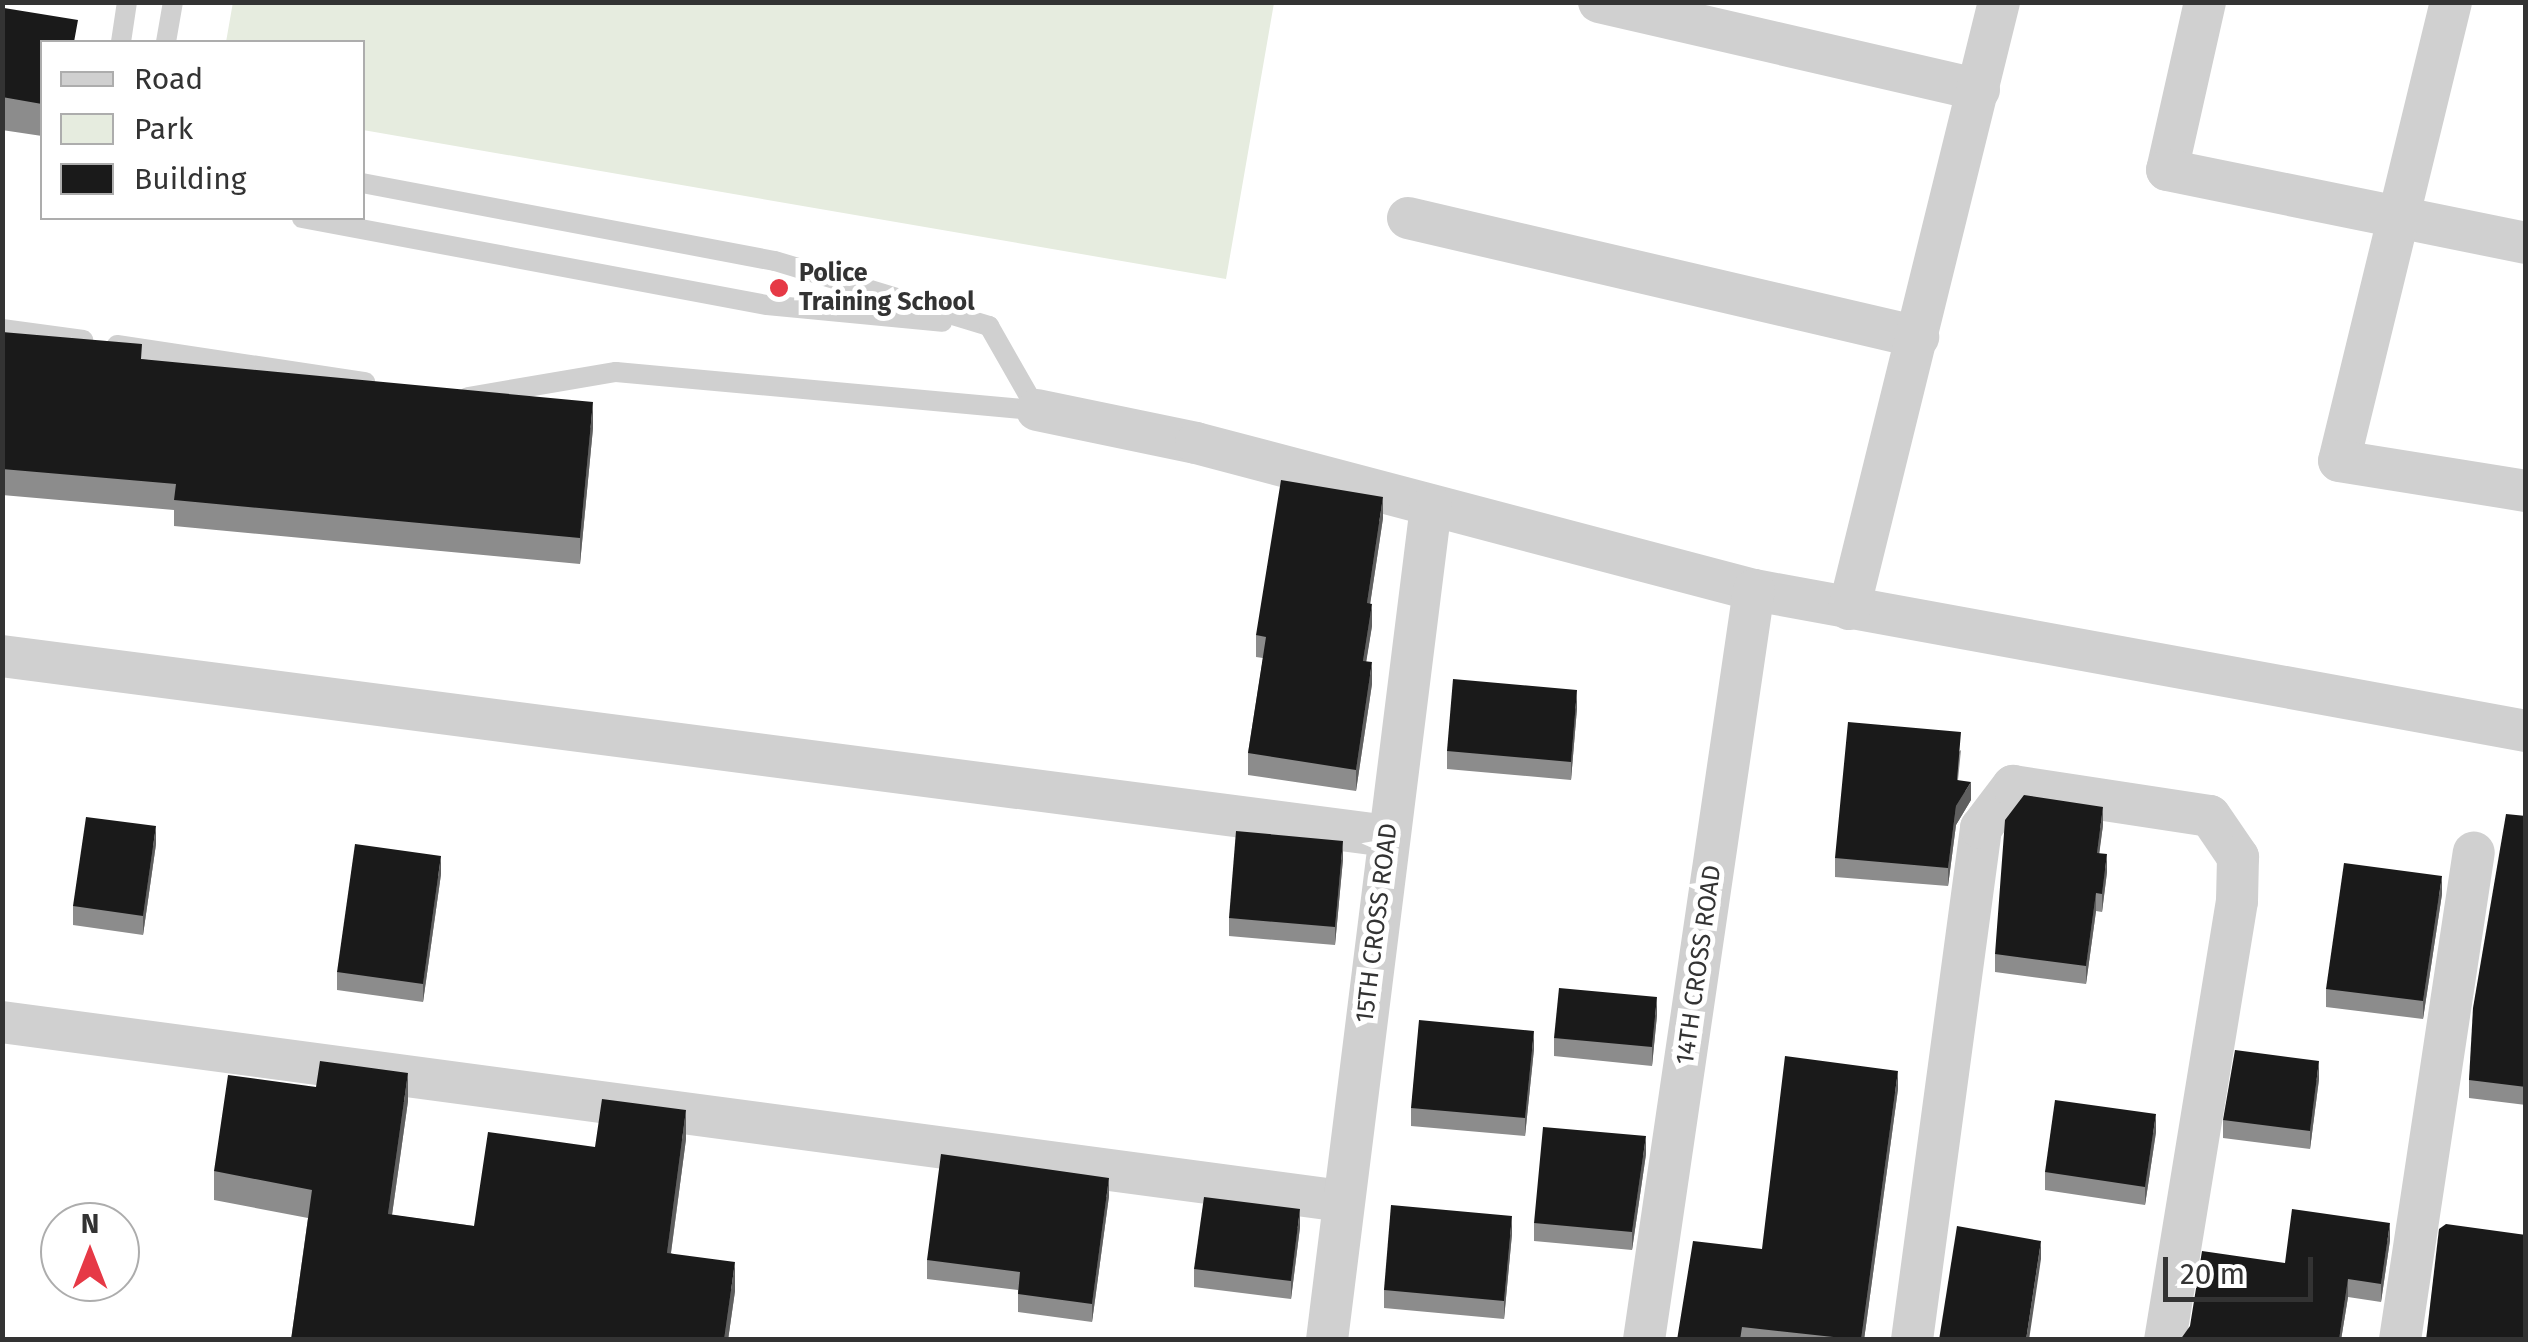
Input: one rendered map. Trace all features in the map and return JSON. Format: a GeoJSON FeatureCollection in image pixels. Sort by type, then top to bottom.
{"type":"FeatureCollection","features":[{"type":"Feature","properties":{"kind":"street"},"geometry":{"type":"LineString","coordinates":[[1599,2],[1979,90]]}},
{"type":"Feature","properties":{"kind":"street"},"geometry":{"type":"LineString","coordinates":[[1849,609],[1999,2]]}},
{"type":"Feature","properties":{"kind":"street"},"geometry":{"type":"LineString","coordinates":[[2206,2],[2166,170],[2396,221],[2526,243]]}},
{"type":"Feature","properties":{"kind":"street"},"geometry":{"type":"LineString","coordinates":[[2451,2],[2339,462],[2526,491]]}},
{"type":"Feature","properties":{"kind":"street"},"geometry":{"type":"LineString","coordinates":[[1408,218],[1918,337]]}},
{"type":"Feature","properties":{"kind":"street"},"geometry":{"type":"LineString","coordinates":[[1037,410],[1196,443],[1754,590],[2526,731]]}},
{"type":"Feature","properties":{"kind":"street","name":"15TH CROSS ROAD"},"geometry":{"type":"LineString","coordinates":[[1327,1340],[1431,506]]}},
{"type":"Feature","properties":{"kind":"street","name":"14TH CROSS ROAD"},"geometry":{"type":"LineString","coordinates":[[1644,1340],[1754,590]]}},
{"type":"Feature","properties":{"kind":"street"},"geometry":{"type":"LineString","coordinates":[[2,656],[1388,836]]}},
{"type":"Feature","properties":{"kind":"street"},"geometry":{"type":"LineString","coordinates":[[1912,1340],[1981,828],[2013,786],[2210,816],[2238,857],[2237,901],[2165,1340]]}},
{"type":"Feature","properties":{"kind":"street"},"geometry":{"type":"LineString","coordinates":[[2400,1340],[2474,854]]}},
{"type":"Feature","properties":{"kind":"street"},"geometry":{"type":"LineString","coordinates":[[2,1022],[1342,1201]]}},
{"type":"Feature","properties":{"kind":"lane"},"geometry":{"type":"LineString","coordinates":[[120,40],[127,2]]}},
{"type":"Feature","properties":{"kind":"lane"},"geometry":{"type":"LineString","coordinates":[[166,40],[173,2]]}},
{"type":"Feature","properties":{"kind":"lane"},"geometry":{"type":"LineString","coordinates":[[365,184],[775,261],[989,326],[1037,410]]}},
{"type":"Feature","properties":{"kind":"lane"},"geometry":{"type":"LineString","coordinates":[[313,220],[766,305],[989,326]]}},
{"type":"Feature","properties":{"kind":"lane"},"geometry":{"type":"LineString","coordinates":[[2,329],[391,386]]}},
{"type":"Feature","properties":{"kind":"lane"},"geometry":{"type":"LineString","coordinates":[[450,394],[469,397],[616,372],[1037,410]]}},
{"type":"Feature","properties":{"kind":"green space"},"geometry":{"type":"Polygon","coordinates":[[[233,2],[1274,2],[1226,279],[365,130],[365,40],[226,40],[233,2]]]}},
{"type":"Feature","properties":{"kind":"building"},"geometry":{"type":"Polygon","coordinates":[[[4,8],[78,20],[74,40],[40,40],[40,104],[2,97],[4,8]]]}},
{"type":"Feature","properties":{"kind":"building"},"geometry":{"type":"Polygon","coordinates":[[[2,332],[142,344],[141,359],[593,402],[580,538],[174,500],[176,484],[2,469],[2,332]]]}},
{"type":"Feature","properties":{"kind":"building"},"geometry":{"type":"Polygon","coordinates":[[[1281,480],[1383,497],[1367,603],[1372,604],[1363,661],[1372,662],[1356,770],[1248,753],[1266,637],[1256,635],[1281,480]]]}},
{"type":"Feature","properties":{"kind":"building"},"geometry":{"type":"Polygon","coordinates":[[[1453,679],[1577,690],[1571,762],[1447,751],[1453,679]]]}},
{"type":"Feature","properties":{"kind":"building"},"geometry":{"type":"Polygon","coordinates":[[[1848,722],[1961,732],[1957,780],[1971,782],[1956,806],[1948,868],[1835,858],[1848,722]]]}},
{"type":"Feature","properties":{"kind":"building"},"geometry":{"type":"Polygon","coordinates":[[[2024,795],[2103,807],[2097,853],[2107,854],[2102,894],[2096,893],[2086,966],[1995,954],[2005,820],[2024,795]]]}},
{"type":"Feature","properties":{"kind":"building"},"geometry":{"type":"Polygon","coordinates":[[[2506,814],[2526,816],[2526,1087],[2469,1080],[2473,1008],[2506,814]]]}},
{"type":"Feature","properties":{"kind":"building"},"geometry":{"type":"Polygon","coordinates":[[[86,817],[156,826],[143,916],[73,906],[86,817]]]}},
{"type":"Feature","properties":{"kind":"building"},"geometry":{"type":"Polygon","coordinates":[[[1236,831],[1343,841],[1335,927],[1229,918],[1236,831]]]}},
{"type":"Feature","properties":{"kind":"building"},"geometry":{"type":"Polygon","coordinates":[[[355,844],[441,856],[423,984],[337,972],[355,844]]]}},
{"type":"Feature","properties":{"kind":"building"},"geometry":{"type":"Polygon","coordinates":[[[2344,863],[2442,876],[2423,1001],[2326,989],[2344,863]]]}},
{"type":"Feature","properties":{"kind":"building"},"geometry":{"type":"Polygon","coordinates":[[[1559,988],[1657,997],[1652,1047],[1554,1038],[1559,988]]]}},
{"type":"Feature","properties":{"kind":"building"},"geometry":{"type":"Polygon","coordinates":[[[1419,1020],[1534,1031],[1525,1118],[1411,1108],[1419,1020]]]}},
{"type":"Feature","properties":{"kind":"building"},"geometry":{"type":"Polygon","coordinates":[[[2235,1050],[2319,1061],[2310,1131],[2223,1120],[2235,1050]]]}},
{"type":"Feature","properties":{"kind":"building"},"geometry":{"type":"Polygon","coordinates":[[[1785,1056],[1898,1071],[1861,1340],[1742,1327],[1740,1340],[1677,1340],[1693,1241],[1762,1249],[1785,1056]]]}},
{"type":"Feature","properties":{"kind":"building"},"geometry":{"type":"Polygon","coordinates":[[[320,1061],[408,1073],[388,1214],[474,1226],[488,1132],[595,1147],[602,1099],[686,1110],[667,1253],[735,1262],[724,1340],[291,1340],[312,1190],[214,1171],[228,1075],[316,1087],[320,1061]]]}},
{"type":"Feature","properties":{"kind":"building"},"geometry":{"type":"Polygon","coordinates":[[[2055,1100],[2156,1114],[2145,1187],[2045,1172],[2055,1100]]]}},
{"type":"Feature","properties":{"kind":"building"},"geometry":{"type":"Polygon","coordinates":[[[1543,1127],[1646,1136],[1632,1232],[1534,1223],[1543,1127]]]}},
{"type":"Feature","properties":{"kind":"building"},"geometry":{"type":"Polygon","coordinates":[[[941,1154],[1109,1178],[1092,1304],[1018,1294],[1020,1272],[927,1260],[941,1154]]]}},
{"type":"Feature","properties":{"kind":"building"},"geometry":{"type":"Polygon","coordinates":[[[1204,1197],[1300,1209],[1291,1281],[1194,1269],[1204,1197]]]}},
{"type":"Feature","properties":{"kind":"building"},"geometry":{"type":"Polygon","coordinates":[[[1391,1205],[1512,1216],[1504,1301],[1384,1290],[1391,1205]]]}},
{"type":"Feature","properties":{"kind":"building"},"geometry":{"type":"Polygon","coordinates":[[[2292,1209],[2390,1223],[2381,1284],[2348,1279],[2339,1340],[2180,1340],[2190,1326],[2202,1251],[2285,1263],[2292,1209]]]}},
{"type":"Feature","properties":{"kind":"building"},"geometry":{"type":"Polygon","coordinates":[[[2446,1224],[2526,1235],[2526,1340],[2426,1340],[2439,1229],[2446,1224]]]}},
{"type":"Feature","properties":{"kind":"building"},"geometry":{"type":"Polygon","coordinates":[[[1957,1226],[2041,1241],[2026,1340],[1939,1340],[1957,1226]]]}},
{"type":"Feature","properties":{"kind":"place","name":"Police Training School"},"geometry":{"type":"Point","coordinates":[779,288]}}]}
